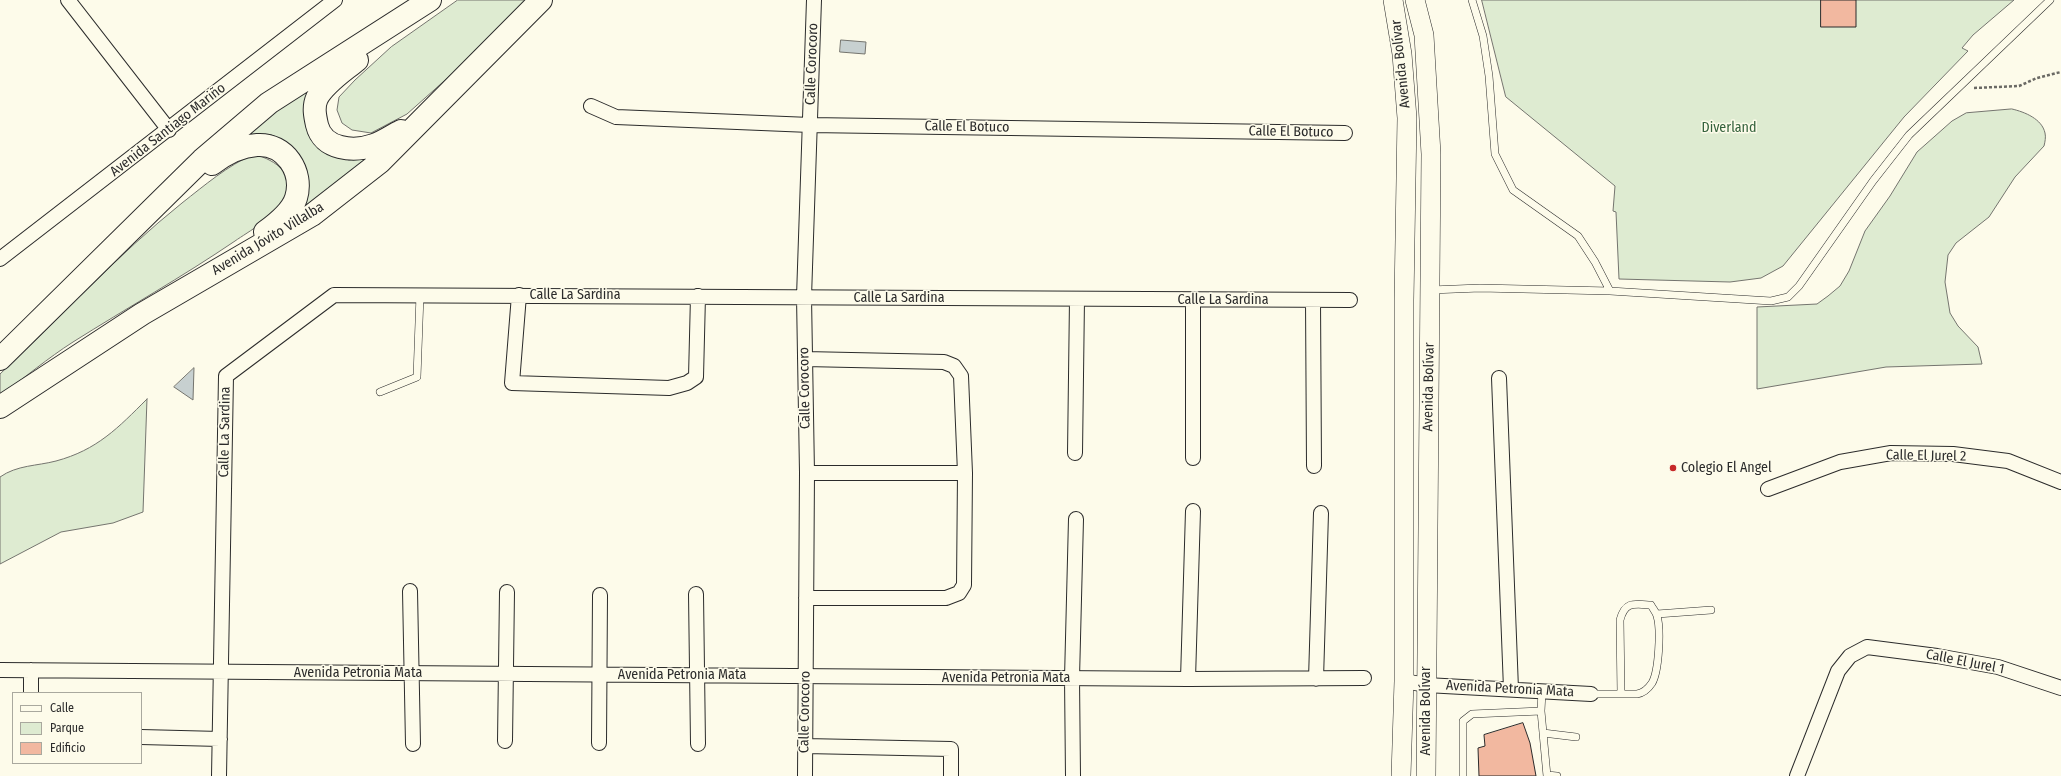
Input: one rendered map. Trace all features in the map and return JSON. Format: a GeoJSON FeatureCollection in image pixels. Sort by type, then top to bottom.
{"type":"FeatureCollection","features":[{"type":"Feature","properties":{"kind":"main road","name":"Avenida Jóvito Villalba"},"geometry":{"type":"LineString","coordinates":[[0,407],[142,314],[312,215],[380,162],[419,121],[541,0]]}},
{"type":"Feature","properties":{"kind":"main road"},"geometry":{"type":"LineString","coordinates":[[419,121],[375,145],[345,149],[334,146],[318,129],[314,108],[317,99],[324,90],[421,6]]}},
{"type":"Feature","properties":{"kind":"main road"},"geometry":{"type":"LineString","coordinates":[[1,357],[202,160],[269,103],[421,6]]}},
{"type":"Feature","properties":{"kind":"main road"},"geometry":{"type":"LineString","coordinates":[[153,207],[220,158],[233,151],[258,145],[280,151],[289,159],[295,169],[298,182],[296,199],[286,213],[271,228],[203,278]]}},
{"type":"Feature","properties":{"kind":"street"},"geometry":{"type":"LineString","coordinates":[[68,0],[169,130]]}},
{"type":"Feature","properties":{"kind":"street","name":"Avenida Santiago Mariño"},"geometry":{"type":"LineString","coordinates":[[0,259],[169,130],[335,0]]}},
{"type":"Feature","properties":{"kind":"street","name":"Calle Corocoro"},"geometry":{"type":"LineString","coordinates":[[805,776],[807,473],[804,297],[814,0]]}},
{"type":"Feature","properties":{"kind":"street","name":"Avenida Bolívar"},"geometry":{"type":"LineString","coordinates":[[1393,0],[1402,54],[1407,118],[1404,300],[1404,681],[1401,776]]}},
{"type":"Feature","properties":{"kind":"street","name":"Avenida Bolívar"},"geometry":{"type":"LineString","coordinates":[[1415,0],[1424,35],[1431,154],[1426,776]]}},
{"type":"Feature","properties":{"kind":"street","name":"Calle El Botuco"},"geometry":{"type":"LineString","coordinates":[[591,106],[616,117],[810,125],[1345,133]]}},
{"type":"Feature","properties":{"kind":"street","name":"Calle La Sardina"},"geometry":{"type":"LineString","coordinates":[[219,776],[226,376],[334,295],[420,294],[1350,300]]}},
{"type":"Feature","properties":{"kind":"street"},"geometry":{"type":"LineString","coordinates":[[519,295],[512,383],[669,388],[687,383],[696,377],[698,296]]}},
{"type":"Feature","properties":{"kind":"street"},"geometry":{"type":"LineString","coordinates":[[1075,454],[1077,299]]}},
{"type":"Feature","properties":{"kind":"street"},"geometry":{"type":"LineString","coordinates":[[1193,300],[1193,458]]}},
{"type":"Feature","properties":{"kind":"street"},"geometry":{"type":"LineString","coordinates":[[1313,300],[1314,466]]}},
{"type":"Feature","properties":{"kind":"street"},"geometry":{"type":"LineString","coordinates":[[805,359],[944,362],[954,366],[961,376],[965,472],[964,584],[960,593],[946,598],[806,598]]}},
{"type":"Feature","properties":{"kind":"street"},"geometry":{"type":"LineString","coordinates":[[1499,378],[1511,689]]}},
{"type":"Feature","properties":{"kind":"street","name":"Calle El Jurel 2"},"geometry":{"type":"LineString","coordinates":[[1768,489],[1840,462],[1891,453],[1953,454],[2008,461],[2061,482]]}},
{"type":"Feature","properties":{"kind":"street"},"geometry":{"type":"LineString","coordinates":[[807,473],[965,472]]}},
{"type":"Feature","properties":{"kind":"street"},"geometry":{"type":"LineString","coordinates":[[1188,679],[1193,511]]}},
{"type":"Feature","properties":{"kind":"street"},"geometry":{"type":"LineString","coordinates":[[1316,679],[1321,513]]}},
{"type":"Feature","properties":{"kind":"street"},"geometry":{"type":"LineString","coordinates":[[1073,776],[1072,678],[1076,519]]}},
{"type":"Feature","properties":{"kind":"street"},"geometry":{"type":"LineString","coordinates":[[410,591],[413,744]]}},
{"type":"Feature","properties":{"kind":"street"},"geometry":{"type":"LineString","coordinates":[[505,741],[507,592]]}},
{"type":"Feature","properties":{"kind":"street"},"geometry":{"type":"LineString","coordinates":[[696,594],[698,744]]}},
{"type":"Feature","properties":{"kind":"street"},"geometry":{"type":"LineString","coordinates":[[599,743],[600,595]]}},
{"type":"Feature","properties":{"kind":"street","name":"Calle El Jurel 1"},"geometry":{"type":"LineString","coordinates":[[1797,776],[1838,671],[1850,656],[1867,647],[1937,656],[1998,667],[2061,688]]}},
{"type":"Feature","properties":{"kind":"street","name":"Avenida Petronia Mata"},"geometry":{"type":"LineString","coordinates":[[0,670],[1188,679],[1364,678]]}},
{"type":"Feature","properties":{"kind":"street"},"geometry":{"type":"LineString","coordinates":[[31,670],[31,692]]}},
{"type":"Feature","properties":{"kind":"street","name":"Avenida Petronia Mata"},"geometry":{"type":"LineString","coordinates":[[1404,681],[1426,685],[1591,694]]}},
{"type":"Feature","properties":{"kind":"street"},"geometry":{"type":"LineString","coordinates":[[142,737],[220,739]]}},
{"type":"Feature","properties":{"kind":"street"},"geometry":{"type":"LineString","coordinates":[[805,746],[951,749],[951,776]]}},
{"type":"Feature","properties":{"kind":"lane"},"geometry":{"type":"LineString","coordinates":[[1472,0],[1483,36],[1488,70],[1495,154],[1513,190],[1578,236],[1595,262],[1610,291]]}},
{"type":"Feature","properties":{"kind":"lane"},"geometry":{"type":"LineString","coordinates":[[1430,290],[1480,288],[1610,291],[1771,301],[1788,297],[1799,286],[1873,181],[1909,135],[2050,0]]}},
{"type":"Feature","properties":{"kind":"lane"},"geometry":{"type":"LineString","coordinates":[[380,392],[417,377],[420,294]]}},
{"type":"Feature","properties":{"kind":"lane"},"geometry":{"type":"LineString","coordinates":[[1591,694],[1621,694],[1643,693],[1652,683],[1658,642],[1657,614],[1651,605],[1626,606],[1622,613],[1620,620],[1621,694]]}},
{"type":"Feature","properties":{"kind":"lane"},"geometry":{"type":"LineString","coordinates":[[1657,614],[1710,610]]}},
{"type":"Feature","properties":{"kind":"lane"},"geometry":{"type":"LineString","coordinates":[[1542,691],[1541,711],[1547,776],[1557,776]]}},
{"type":"Feature","properties":{"kind":"lane"},"geometry":{"type":"LineString","coordinates":[[1463,776],[1464,720],[1472,714],[1541,711]]}},
{"type":"Feature","properties":{"kind":"lane"},"geometry":{"type":"LineString","coordinates":[[1543,734],[1576,737]]}},
{"type":"Feature","properties":{"kind":"path"},"geometry":{"type":"LineString","coordinates":[[1958,87],[1989,89],[2019,86],[2037,78],[2061,72]]}},
{"type":"Feature","properties":{"kind":"green space"},"geometry":{"type":"Polygon","coordinates":[[[458,0],[525,0],[461,66],[407,114],[371,133],[352,130],[342,123],[337,110],[339,97],[355,80],[391,47],[458,0]]]}},
{"type":"Feature","properties":{"kind":"green space","name":"Diverland"},"geometry":{"type":"Polygon","coordinates":[[[1482,0],[2014,0],[1973,35],[1962,48],[1968,51],[1904,117],[1783,266],[1761,278],[1730,282],[1619,279],[1616,212],[1613,211],[1615,186],[1506,97],[1482,0]]]}},
{"type":"Feature","properties":{"kind":"green space"},"geometry":{"type":"Polygon","coordinates":[[[326,74],[307,102],[329,154],[349,160],[377,154],[294,214],[296,151],[275,136],[263,135],[238,141],[271,114],[326,74]]]}},
{"type":"Feature","properties":{"kind":"green space"},"geometry":{"type":"Polygon","coordinates":[[[2012,109],[2027,114],[2037,120],[2043,128],[2045,135],[2044,146],[2015,177],[1989,217],[1956,243],[1948,255],[1945,282],[1950,313],[1958,326],[1978,347],[1982,364],[1886,367],[1757,389],[1757,307],[1817,304],[1828,296],[1840,286],[1849,271],[1865,231],[1890,196],[1917,152],[1952,121],[1966,113],[2012,109]]]}},
{"type":"Feature","properties":{"kind":"green space"},"geometry":{"type":"Polygon","coordinates":[[[254,154],[270,160],[282,170],[286,176],[288,183],[287,192],[284,201],[275,212],[261,223],[175,280],[64,348],[0,396],[0,374],[112,265],[158,223],[199,189],[225,170],[254,154]]]}},
{"type":"Feature","properties":{"kind":"green space"},"geometry":{"type":"Polygon","coordinates":[[[147,399],[143,512],[113,523],[61,532],[0,564],[0,477],[13,470],[56,461],[83,451],[106,437],[147,399]]]}},
{"type":"Feature","properties":{"kind":"shaded area"},"geometry":{"type":"Polygon","coordinates":[[[841,40],[866,42],[865,54],[840,52],[841,40]]]}},
{"type":"Feature","properties":{"kind":"shaded area"},"geometry":{"type":"Polygon","coordinates":[[[194,368],[193,400],[174,387],[194,368]]]}},
{"type":"Feature","properties":{"kind":"building"},"geometry":{"type":"Polygon","coordinates":[[[1821,0],[1856,0],[1856,27],[1821,27],[1821,0]]]}},
{"type":"Feature","properties":{"kind":"building"},"geometry":{"type":"Polygon","coordinates":[[[1523,723],[1530,743],[1536,776],[1479,776],[1478,748],[1485,746],[1484,735],[1523,723]]]}},
{"type":"Feature","properties":{"kind":"place","name":"Colegio El Angel"},"geometry":{"type":"Point","coordinates":[1673,468]}}]}
